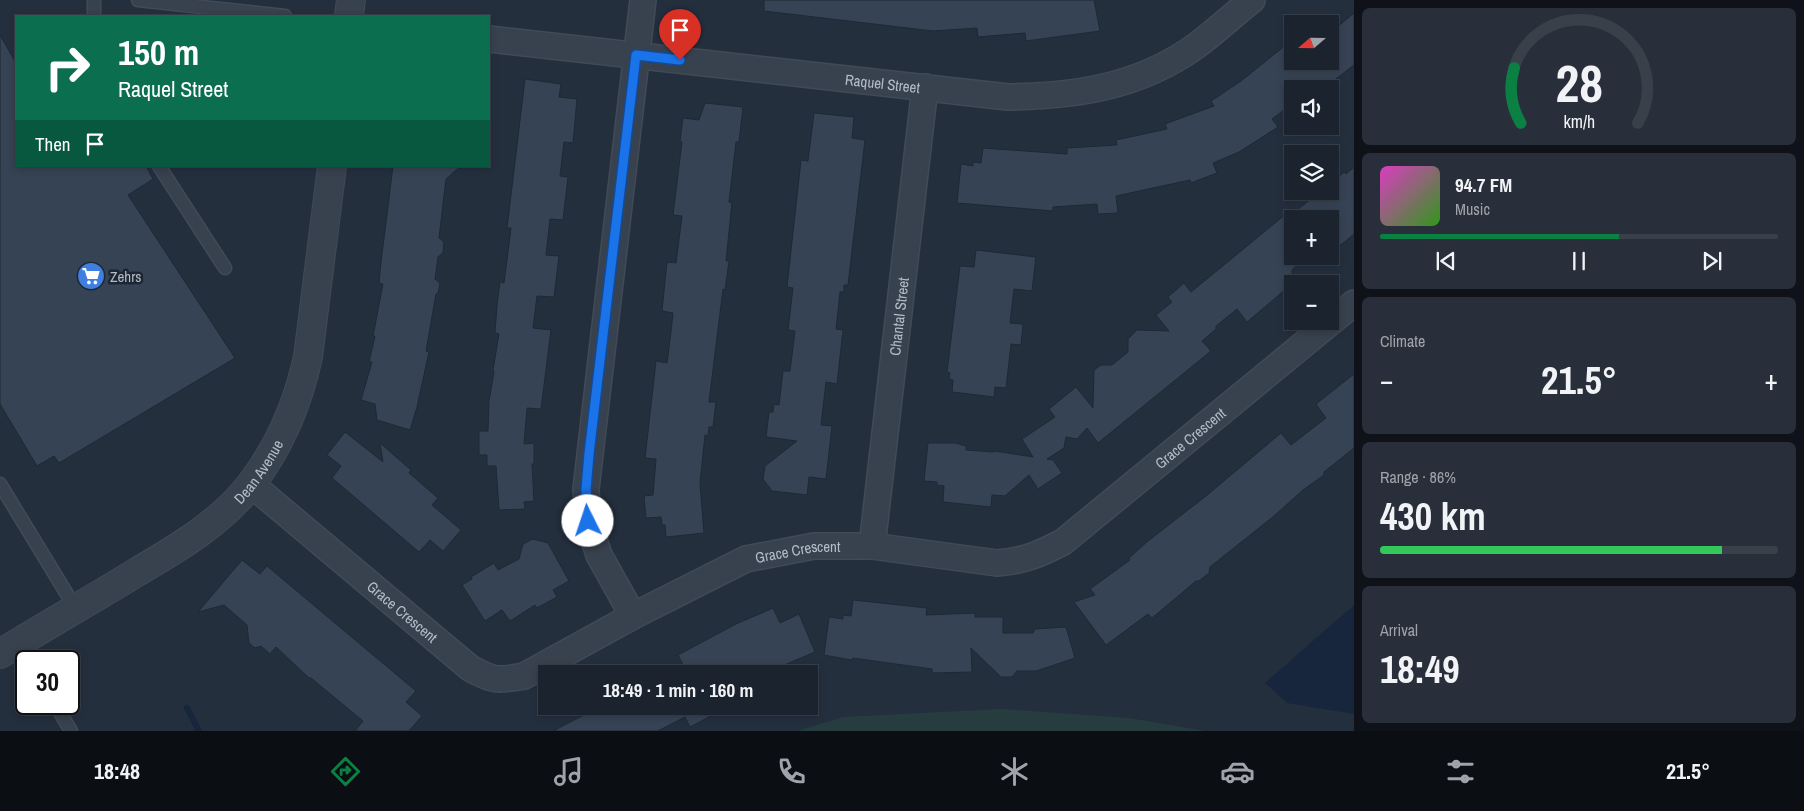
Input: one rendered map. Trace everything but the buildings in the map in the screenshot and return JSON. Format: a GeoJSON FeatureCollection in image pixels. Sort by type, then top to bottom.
{"type":"FeatureCollection","features":[{"type":"Feature","properties":{"kind":"street"},"geometry":{"type":"LineString","coordinates":[[349,15],[351,0]]}},
{"type":"Feature","properties":{"kind":"street"},"geometry":{"type":"LineString","coordinates":[[633,616],[599,555],[588,521],[586,489],[643,0]]}},
{"type":"Feature","properties":{"kind":"street","name":"Raquel Street"},"geometry":{"type":"LineString","coordinates":[[490,39],[1008,96],[1045,96],[1079,93],[1112,86],[1142,76],[1176,59],[1196,46],[1252,0]]}},
{"type":"Feature","properties":{"kind":"street","name":"Chantal Street"},"geometry":{"type":"LineString","coordinates":[[872,546],[925,87]]}},
{"type":"Feature","properties":{"kind":"street","name":"Dean Avenue"},"geometry":{"type":"LineString","coordinates":[[20,650],[76,609],[183,544],[231,506],[251,484],[276,446],[290,418],[302,386],[308,357],[332,167]]}},
{"type":"Feature","properties":{"kind":"street","name":"Grace Crescent"},"geometry":{"type":"LineString","coordinates":[[251,484],[470,668],[487,678],[505,680],[524,676],[633,616],[746,559],[814,546],[872,546],[997,563],[1017,562],[1040,554],[1063,542],[1354,303]]}},
{"type":"Feature","properties":{"kind":"lane"},"geometry":{"type":"LineString","coordinates":[[94,0],[94,15]]}},
{"type":"Feature","properties":{"kind":"lane"},"geometry":{"type":"LineString","coordinates":[[138,0],[276,15]]}},
{"type":"Feature","properties":{"kind":"lane"},"geometry":{"type":"LineString","coordinates":[[160,167],[225,268]]}},
{"type":"Feature","properties":{"kind":"lane"},"geometry":{"type":"LineString","coordinates":[[0,484],[76,609]]}},
{"type":"Feature","properties":{"kind":"lane"},"geometry":{"type":"LineString","coordinates":[[62,715],[71,731]]}},
{"type":"Feature","properties":{"kind":"green space"},"geometry":{"type":"Polygon","coordinates":[[[1001,709],[1129,718],[1206,731],[797,731],[843,717],[1001,709]]]}},
{"type":"Feature","properties":{"kind":"water"},"geometry":{"type":"Polygon","coordinates":[[[1354,605],[1354,714],[1287,703],[1265,683],[1354,605]]]}},
{"type":"Feature","properties":{"kind":"waterway"},"geometry":{"type":"LineString","coordinates":[[187,708],[199,731]]}},
{"type":"Feature","properties":{"kind":"place","name":"Zehrs"},"geometry":{"type":"Point","coordinates":[91,276]}},
{"type":"Feature","properties":{"kind":"route"},"geometry":{"type":"LineString","coordinates":[[588,521],[586,489],[589,454],[636,55],[680,60]]}}]}
